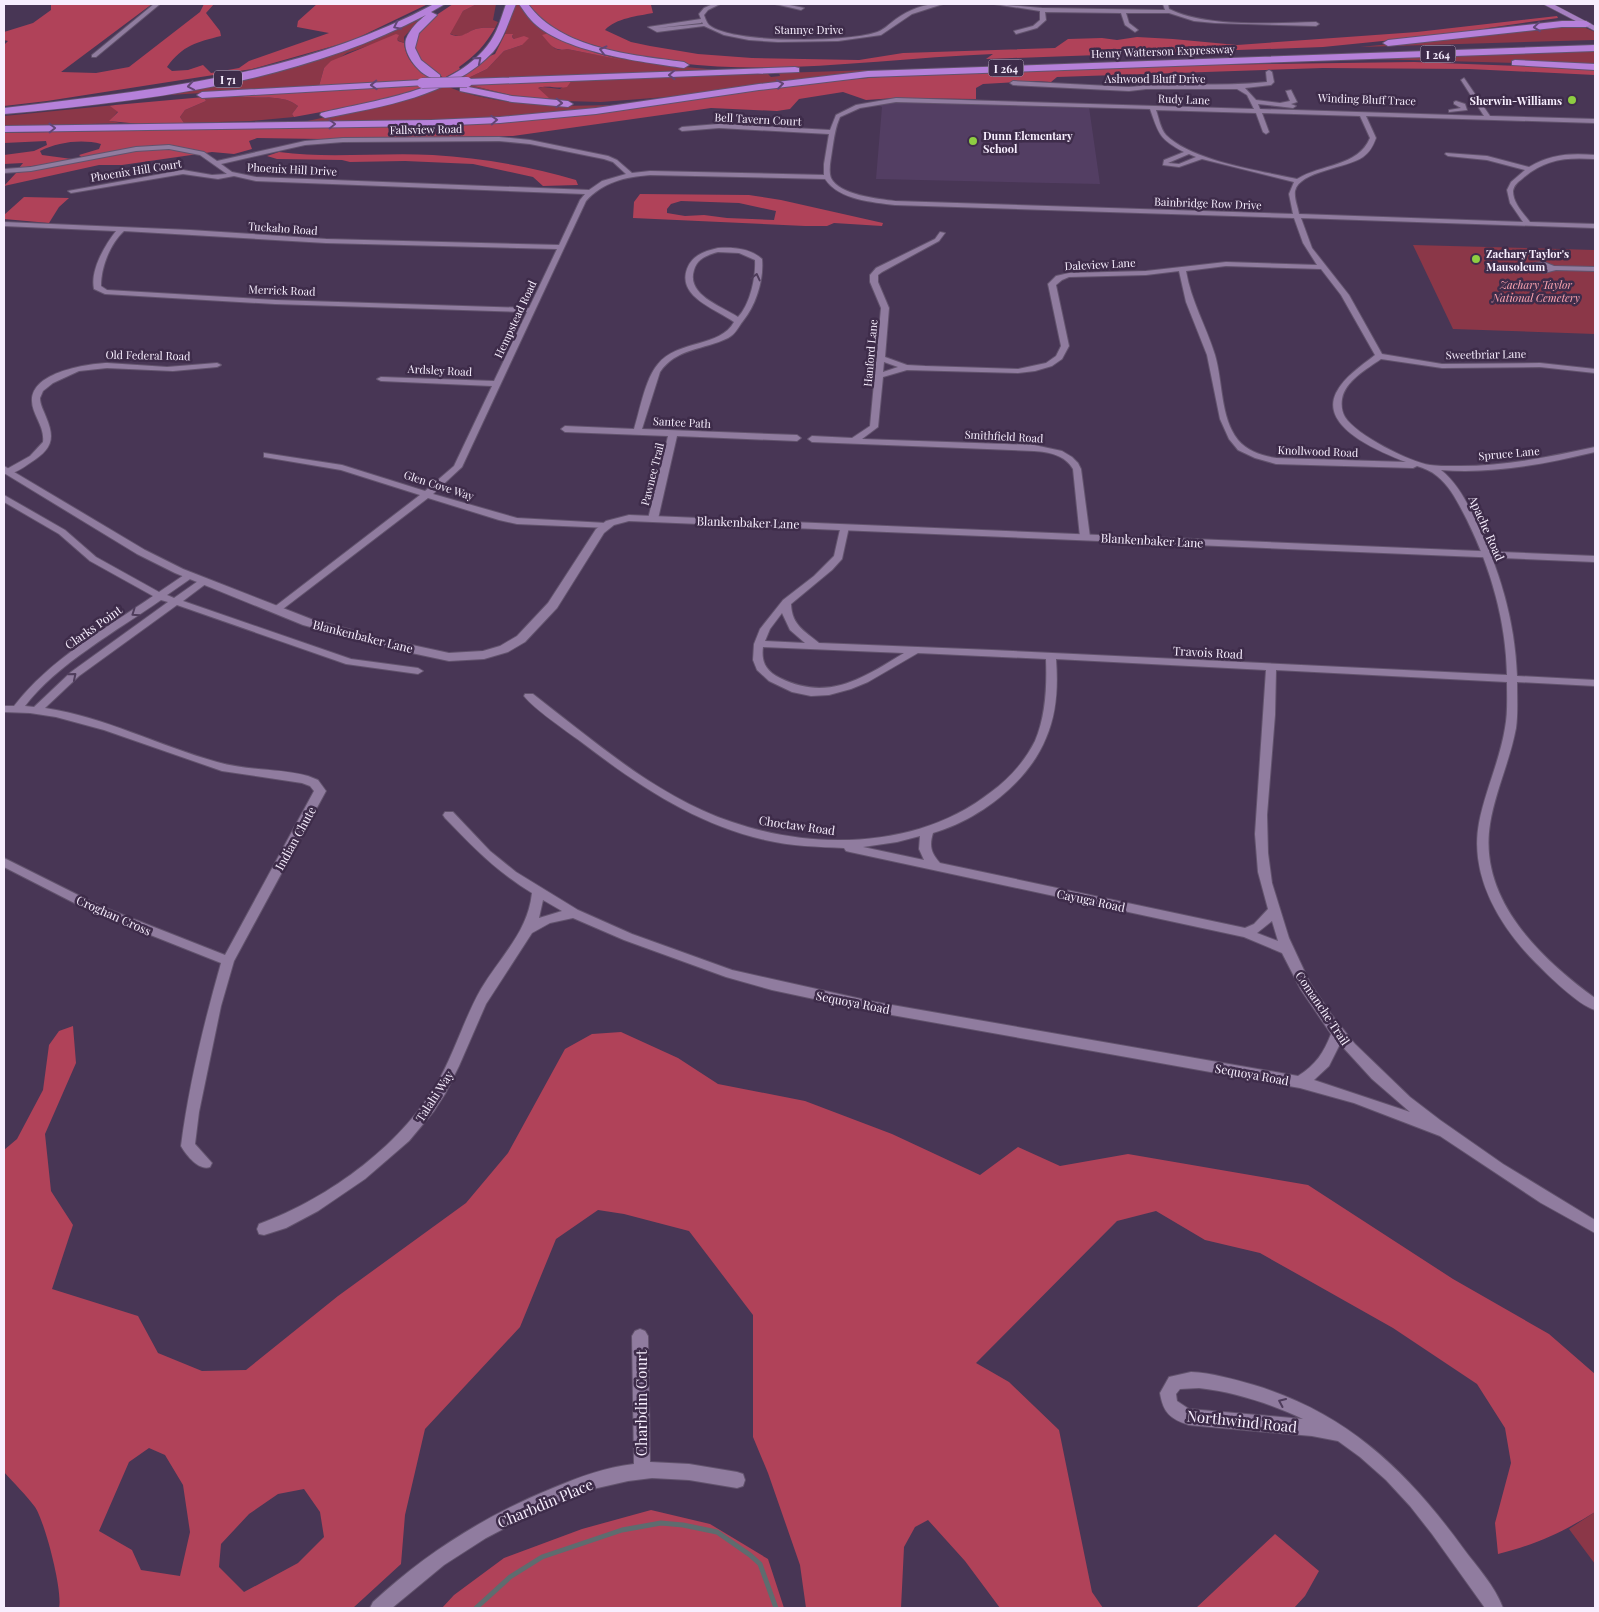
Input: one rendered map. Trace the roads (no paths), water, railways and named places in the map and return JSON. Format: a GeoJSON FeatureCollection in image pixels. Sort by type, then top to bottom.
{"type":"FeatureCollection","features":[{"type":"Feature","properties":{"kind":"highway","name":"I 71"},"geometry":{"type":"LineString","coordinates":[[4,113],[176,88],[276,68],[371,38],[440,4]]}},
{"type":"Feature","properties":{"kind":"highway"},"geometry":{"type":"LineString","coordinates":[[448,4],[420,25],[411,37],[409,46],[413,58],[419,65],[436,77],[518,100],[571,104],[638,101],[732,91]]}},
{"type":"Feature","properties":{"kind":"highway"},"geometry":{"type":"LineString","coordinates":[[231,125],[302,118],[348,110],[398,98],[446,80],[467,69],[490,48],[511,4]]}},
{"type":"Feature","properties":{"kind":"highway"},"geometry":{"type":"LineString","coordinates":[[524,4],[532,16],[557,34],[592,47],[632,57],[711,67],[813,69]]}},
{"type":"Feature","properties":{"kind":"highway"},"geometry":{"type":"LineString","coordinates":[[1560,7],[1566,18],[1562,24]]}},
{"type":"Feature","properties":{"kind":"highway"},"geometry":{"type":"LineString","coordinates":[[1375,45],[1590,21],[1595,18]]}},
{"type":"Feature","properties":{"kind":"highway","name":"Henry Watterson Expressway"},"geometry":{"type":"LineString","coordinates":[[813,69],[1595,42]]}},
{"type":"Feature","properties":{"kind":"highway"},"geometry":{"type":"LineString","coordinates":[[1309,51],[1357,46]]}},
{"type":"Feature","properties":{"kind":"highway","name":"Henry Watterson Expressway"},"geometry":{"type":"LineString","coordinates":[[732,91],[825,78],[894,72],[1595,48]]}},
{"type":"Feature","properties":{"kind":"highway"},"geometry":{"type":"LineString","coordinates":[[1281,60],[1433,60],[1595,66]]}},
{"type":"Feature","properties":{"kind":"highway"},"geometry":{"type":"LineString","coordinates":[[4,113],[235,93],[422,83],[463,85],[813,69]]}},
{"type":"Feature","properties":{"kind":"highway"},"geometry":{"type":"LineString","coordinates":[[4,129],[500,120],[588,112],[732,91]]}},
{"type":"Feature","properties":{"kind":"main road"},"geometry":{"type":"LineString","coordinates":[[1547,4],[1560,7],[1590,21],[1595,29]]}},
{"type":"Feature","properties":{"kind":"street"},"geometry":{"type":"LineString","coordinates":[[94,56],[157,4]]}},
{"type":"Feature","properties":{"kind":"street"},"geometry":{"type":"LineString","coordinates":[[702,23],[702,13],[717,4]]}},
{"type":"Feature","properties":{"kind":"street"},"geometry":{"type":"LineString","coordinates":[[778,4],[801,8]]}},
{"type":"Feature","properties":{"kind":"street","name":"Stannye Drive"},"geometry":{"type":"LineString","coordinates":[[702,23],[721,33],[744,38],[803,41],[858,38],[882,32],[911,12],[940,4]]}},
{"type":"Feature","properties":{"kind":"street"},"geometry":{"type":"LineString","coordinates":[[996,4],[1042,10],[1168,12],[1182,18],[1199,21],[1316,24]]}},
{"type":"Feature","properties":{"kind":"street"},"geometry":{"type":"LineString","coordinates":[[1166,4],[1168,12]]}},
{"type":"Feature","properties":{"kind":"street"},"geometry":{"type":"LineString","coordinates":[[1016,32],[1039,25],[1043,20],[1042,10]]}},
{"type":"Feature","properties":{"kind":"street"},"geometry":{"type":"LineString","coordinates":[[1123,12],[1127,24],[1135,30]]}},
{"type":"Feature","properties":{"kind":"street"},"geometry":{"type":"LineString","coordinates":[[702,23],[657,30],[651,27],[702,23]]}},
{"type":"Feature","properties":{"kind":"street","name":"Ashwood Bluff Drive"},"geometry":{"type":"LineString","coordinates":[[1013,83],[1129,89],[1146,86],[1238,87],[1272,82],[1268,72]]}},
{"type":"Feature","properties":{"kind":"street"},"geometry":{"type":"LineString","coordinates":[[1456,79],[1479,117]]}},
{"type":"Feature","properties":{"kind":"street"},"geometry":{"type":"LineString","coordinates":[[1464,80],[1488,117]]}},
{"type":"Feature","properties":{"kind":"street"},"geometry":{"type":"LineString","coordinates":[[1039,84],[1040,103]]}},
{"type":"Feature","properties":{"kind":"street"},"geometry":{"type":"LineString","coordinates":[[1238,87],[1244,89],[1255,102],[1256,111],[1266,132]]}},
{"type":"Feature","properties":{"kind":"street"},"geometry":{"type":"LineString","coordinates":[[1276,103],[1294,102],[1289,92]]}},
{"type":"Feature","properties":{"kind":"street","name":"Rudy Lane"},"geometry":{"type":"LineString","coordinates":[[828,177],[826,171],[832,132],[837,118],[853,108],[875,102],[926,100],[1040,103],[1595,121]]}},
{"type":"Feature","properties":{"kind":"street","name":"Winding Bluff Trace"},"geometry":{"type":"LineString","coordinates":[[1255,102],[1276,103],[1294,107],[1453,111],[1465,109],[1463,105],[1456,103]]}},
{"type":"Feature","properties":{"kind":"street"},"geometry":{"type":"LineString","coordinates":[[1152,108],[1156,123],[1163,136],[1189,152],[1298,181]]}},
{"type":"Feature","properties":{"kind":"street"},"geometry":{"type":"LineString","coordinates":[[1362,114],[1373,138],[1368,150],[1356,159],[1312,172],[1298,181],[1291,194],[1296,216],[1308,247],[1345,295],[1379,356]]}},
{"type":"Feature","properties":{"kind":"street","name":"Bell Tavern Court"},"geometry":{"type":"LineString","coordinates":[[682,129],[719,126],[832,132]]}},
{"type":"Feature","properties":{"kind":"street","name":"Fallsview Road"},"geometry":{"type":"LineString","coordinates":[[217,163],[290,146],[322,141],[500,139],[530,142],[606,157],[615,161],[630,175]]}},
{"type":"Feature","properties":{"kind":"street","name":"Phoenix Hill Drive"},"geometry":{"type":"LineString","coordinates":[[4,171],[31,169],[136,149],[158,147],[180,148],[202,153],[233,174],[256,179],[589,192]]}},
{"type":"Feature","properties":{"kind":"street"},"geometry":{"type":"LineString","coordinates":[[1189,152],[1166,161],[1165,164],[1178,166],[1202,157]]}},
{"type":"Feature","properties":{"kind":"street"},"geometry":{"type":"LineString","coordinates":[[1448,154],[1487,158],[1529,169]]}},
{"type":"Feature","properties":{"kind":"street"},"geometry":{"type":"LineString","coordinates":[[1528,224],[1510,196],[1510,190],[1515,182],[1529,169],[1544,160],[1556,157],[1595,157]]}},
{"type":"Feature","properties":{"kind":"street","name":"Phoenix Hill Court"},"geometry":{"type":"LineString","coordinates":[[71,191],[183,172],[198,173],[216,179],[233,174]]}},
{"type":"Feature","properties":{"kind":"street"},"geometry":{"type":"LineString","coordinates":[[589,192],[606,182],[630,175],[669,172],[828,177]]}},
{"type":"Feature","properties":{"kind":"street","name":"Bainbridge Row Drive"},"geometry":{"type":"LineString","coordinates":[[828,177],[834,186],[848,193],[866,199],[896,203],[1595,226]]}},
{"type":"Feature","properties":{"kind":"street","name":"Hempstead Road"},"geometry":{"type":"LineString","coordinates":[[276,610],[428,494],[458,467],[583,200],[589,192]]}},
{"type":"Feature","properties":{"kind":"street","name":"Tuckaho Road"},"geometry":{"type":"LineString","coordinates":[[5,224],[326,241],[561,247]]}},
{"type":"Feature","properties":{"kind":"street","name":"Merrick Road"},"geometry":{"type":"LineString","coordinates":[[122,229],[114,234],[97,276],[97,287],[105,292],[275,302],[532,310]]}},
{"type":"Feature","properties":{"kind":"street","name":"Hanford Lane"},"geometry":{"type":"LineString","coordinates":[[874,427],[885,308],[874,282],[874,275],[879,270],[937,240],[942,233]]}},
{"type":"Feature","properties":{"kind":"street"},"geometry":{"type":"LineString","coordinates":[[637,432],[656,372],[662,364],[676,354],[726,336],[737,327],[738,322],[748,312],[757,274],[758,259],[743,252],[727,250],[709,253],[697,258],[690,266],[689,283],[691,289],[738,322]]}},
{"type":"Feature","properties":{"kind":"street","name":"Daleview Lane"},"geometry":{"type":"LineString","coordinates":[[881,358],[907,367],[1021,371],[1051,364],[1061,356],[1065,346],[1052,284],[1056,280],[1076,274],[1157,271],[1226,264],[1323,267]]}},
{"type":"Feature","properties":{"kind":"street","name":"Knollwood Road"},"geometry":{"type":"LineString","coordinates":[[1182,268],[1184,284],[1210,354],[1217,396],[1235,441],[1244,449],[1257,456],[1276,461],[1423,466]]}},
{"type":"Feature","properties":{"kind":"street"},"geometry":{"type":"LineString","coordinates":[[1552,268],[1595,269]]}},
{"type":"Feature","properties":{"kind":"street"},"geometry":{"type":"LineString","coordinates":[[1157,271],[1184,284]]}},
{"type":"Feature","properties":{"kind":"street","name":"Sweetbriar Lane"},"geometry":{"type":"LineString","coordinates":[[1379,356],[1442,366],[1480,368],[1540,365],[1595,370]]}},
{"type":"Feature","properties":{"kind":"street","name":"Apache Road"},"geometry":{"type":"LineString","coordinates":[[1379,356],[1342,390],[1336,407],[1340,418],[1355,433],[1403,458],[1441,474],[1453,487],[1467,511],[1486,554],[1506,617],[1511,650],[1511,726],[1484,825],[1484,850],[1489,879],[1504,913],[1538,959],[1595,1005]]}},
{"type":"Feature","properties":{"kind":"street","name":"Old Federal Road"},"geometry":{"type":"LineString","coordinates":[[6,470],[29,461],[46,445],[48,436],[36,398],[42,387],[53,380],[76,370],[103,365],[168,369],[218,365]]}},
{"type":"Feature","properties":{"kind":"street","name":"Daleview Lane"},"geometry":{"type":"LineString","coordinates":[[879,376],[907,367]]}},
{"type":"Feature","properties":{"kind":"street","name":"Ardsley Road"},"geometry":{"type":"LineString","coordinates":[[381,379],[497,384]]}},
{"type":"Feature","properties":{"kind":"street"},"geometry":{"type":"LineString","coordinates":[[812,439],[853,440],[874,427],[897,442]]}},
{"type":"Feature","properties":{"kind":"street","name":"Santee Path"},"geometry":{"type":"LineString","coordinates":[[565,429],[797,438]]}},
{"type":"Feature","properties":{"kind":"street","name":"Pawnee Trail"},"geometry":{"type":"LineString","coordinates":[[653,519],[673,434]]}},
{"type":"Feature","properties":{"kind":"street","name":"Smithfield Road"},"geometry":{"type":"LineString","coordinates":[[853,440],[1034,448],[1061,454],[1072,461],[1077,468],[1085,537]]}},
{"type":"Feature","properties":{"kind":"street","name":"Spruce Lane"},"geometry":{"type":"LineString","coordinates":[[1423,466],[1444,468],[1516,465],[1566,457],[1595,449]]}},
{"type":"Feature","properties":{"kind":"street","name":"Glen Cove Way"},"geometry":{"type":"LineString","coordinates":[[266,455],[342,468],[502,518],[517,521],[606,526]]}},
{"type":"Feature","properties":{"kind":"street","name":"Blankenbaker Lane"},"geometry":{"type":"LineString","coordinates":[[6,470],[141,552],[204,581],[323,627],[432,654],[464,657],[490,654],[514,644],[546,614],[606,526],[629,518],[1595,559]]}},
{"type":"Feature","properties":{"kind":"street"},"geometry":{"type":"LineString","coordinates":[[4,498],[62,532],[93,559],[159,596],[350,662],[418,671]]}},
{"type":"Feature","properties":{"kind":"street"},"geometry":{"type":"LineString","coordinates":[[844,527],[839,557],[786,602],[773,618],[759,644],[756,657],[759,667],[766,674],[784,685],[809,692],[850,688],[916,650]]}},
{"type":"Feature","properties":{"kind":"street","name":"Clarks Point"},"geometry":{"type":"LineString","coordinates":[[18,708],[31,691],[47,676],[190,575]]}},
{"type":"Feature","properties":{"kind":"street"},"geometry":{"type":"LineString","coordinates":[[38,709],[75,674],[204,581]]}},
{"type":"Feature","properties":{"kind":"street","name":"Travois Road"},"geometry":{"type":"LineString","coordinates":[[786,602],[786,613],[792,627],[804,638],[819,645]]}},
{"type":"Feature","properties":{"kind":"street","name":"Travois Road"},"geometry":{"type":"LineString","coordinates":[[759,644],[819,645],[1595,683]]}},
{"type":"Feature","properties":{"kind":"street"},"geometry":{"type":"LineString","coordinates":[[87,646],[103,653]]}},
{"type":"Feature","properties":{"kind":"street"},"geometry":{"type":"LineString","coordinates":[[872,648],[880,655],[884,663],[881,671]]}},
{"type":"Feature","properties":{"kind":"street","name":"Choctaw Road"},"geometry":{"type":"LineString","coordinates":[[529,696],[578,736],[642,781],[698,813],[726,825],[753,833],[800,842],[836,845],[899,837],[928,829],[965,815],[988,802],[1009,784],[1025,766],[1044,730],[1051,696],[1051,657]]}},
{"type":"Feature","properties":{"kind":"street","name":"Comanche Trail"},"geometry":{"type":"LineString","coordinates":[[1271,668],[1270,720],[1262,821],[1264,872],[1287,950],[1304,983],[1338,1033],[1376,1075],[1444,1131],[1534,1192],[1595,1227]]}},
{"type":"Feature","properties":{"kind":"street","name":"Indian Chute"},"geometry":{"type":"LineString","coordinates":[[4,709],[38,709],[62,714],[225,768],[304,780],[314,783],[320,791],[228,961],[215,1006],[188,1138],[188,1146],[205,1164]]}},
{"type":"Feature","properties":{"kind":"street","name":"Sequoya Road"},"geometry":{"type":"LineString","coordinates":[[449,815],[486,854],[512,875],[538,891],[574,913],[682,958],[772,985],[875,1007],[1300,1082],[1374,1104],[1444,1131]]}},
{"type":"Feature","properties":{"kind":"street"},"geometry":{"type":"LineString","coordinates":[[928,829],[923,844],[927,856],[936,866]]}},
{"type":"Feature","properties":{"kind":"street","name":"Cayuga Road"},"geometry":{"type":"LineString","coordinates":[[836,845],[1246,933],[1287,950]]}},
{"type":"Feature","properties":{"kind":"street","name":"Croghan Cross"},"geometry":{"type":"LineString","coordinates":[[4,862],[94,908],[228,961]]}},
{"type":"Feature","properties":{"kind":"street","name":"Talahi Way"},"geometry":{"type":"LineString","coordinates":[[264,1229],[278,1225],[308,1210],[340,1189],[389,1154],[416,1124],[431,1105],[452,1069],[486,993],[528,930],[536,912],[538,891]]}},
{"type":"Feature","properties":{"kind":"street"},"geometry":{"type":"LineString","coordinates":[[1246,933],[1258,927],[1275,910]]}},
{"type":"Feature","properties":{"kind":"street","name":"Talahi Way"},"geometry":{"type":"LineString","coordinates":[[528,930],[547,919],[574,913]]}},
{"type":"Feature","properties":{"kind":"street","name":"Sequoya Road"},"geometry":{"type":"LineString","coordinates":[[1300,1082],[1316,1072],[1326,1061],[1338,1033]]}},
{"type":"Feature","properties":{"kind":"street","name":"Charbdin Court"},"geometry":{"type":"LineString","coordinates":[[640,1336],[642,1470]]}},
{"type":"Feature","properties":{"kind":"street","name":"Northwind Road"},"geometry":{"type":"LineString","coordinates":[[1340,1433],[1312,1428],[1189,1417],[1182,1415],[1170,1405],[1168,1393],[1175,1382],[1182,1380],[1223,1384],[1278,1400],[1340,1433],[1372,1455],[1413,1497],[1444,1535],[1494,1608]]}},
{"type":"Feature","properties":{"kind":"street","name":"Charbdin Place"},"geometry":{"type":"LineString","coordinates":[[379,1608],[408,1581],[443,1554],[511,1516],[600,1479],[642,1470],[676,1471],[737,1480]]}},
{"type":"Feature","properties":{"kind":"waterway"},"geometry":{"type":"LineString","coordinates":[[476,1608],[510,1577],[542,1557],[622,1530],[661,1523],[683,1525],[717,1532],[750,1555],[760,1564],[776,1608]]}},
{"type":"Feature","properties":{"kind":"place","name":"Sherwin-Williams"},"geometry":{"type":"Point","coordinates":[1572,100]}},
{"type":"Feature","properties":{"kind":"place","name":"Dunn Elementary School"},"geometry":{"type":"Point","coordinates":[973,141]}},
{"type":"Feature","properties":{"kind":"place","name":"Zachary Taylor's Mausoleum"},"geometry":{"type":"Point","coordinates":[1476,259]}},
{"type":"Feature","properties":{"kind":"park label","name":"Zachary Taylor National Cemetery"},"geometry":{"type":"Point","coordinates":[1536,290]}}]}
